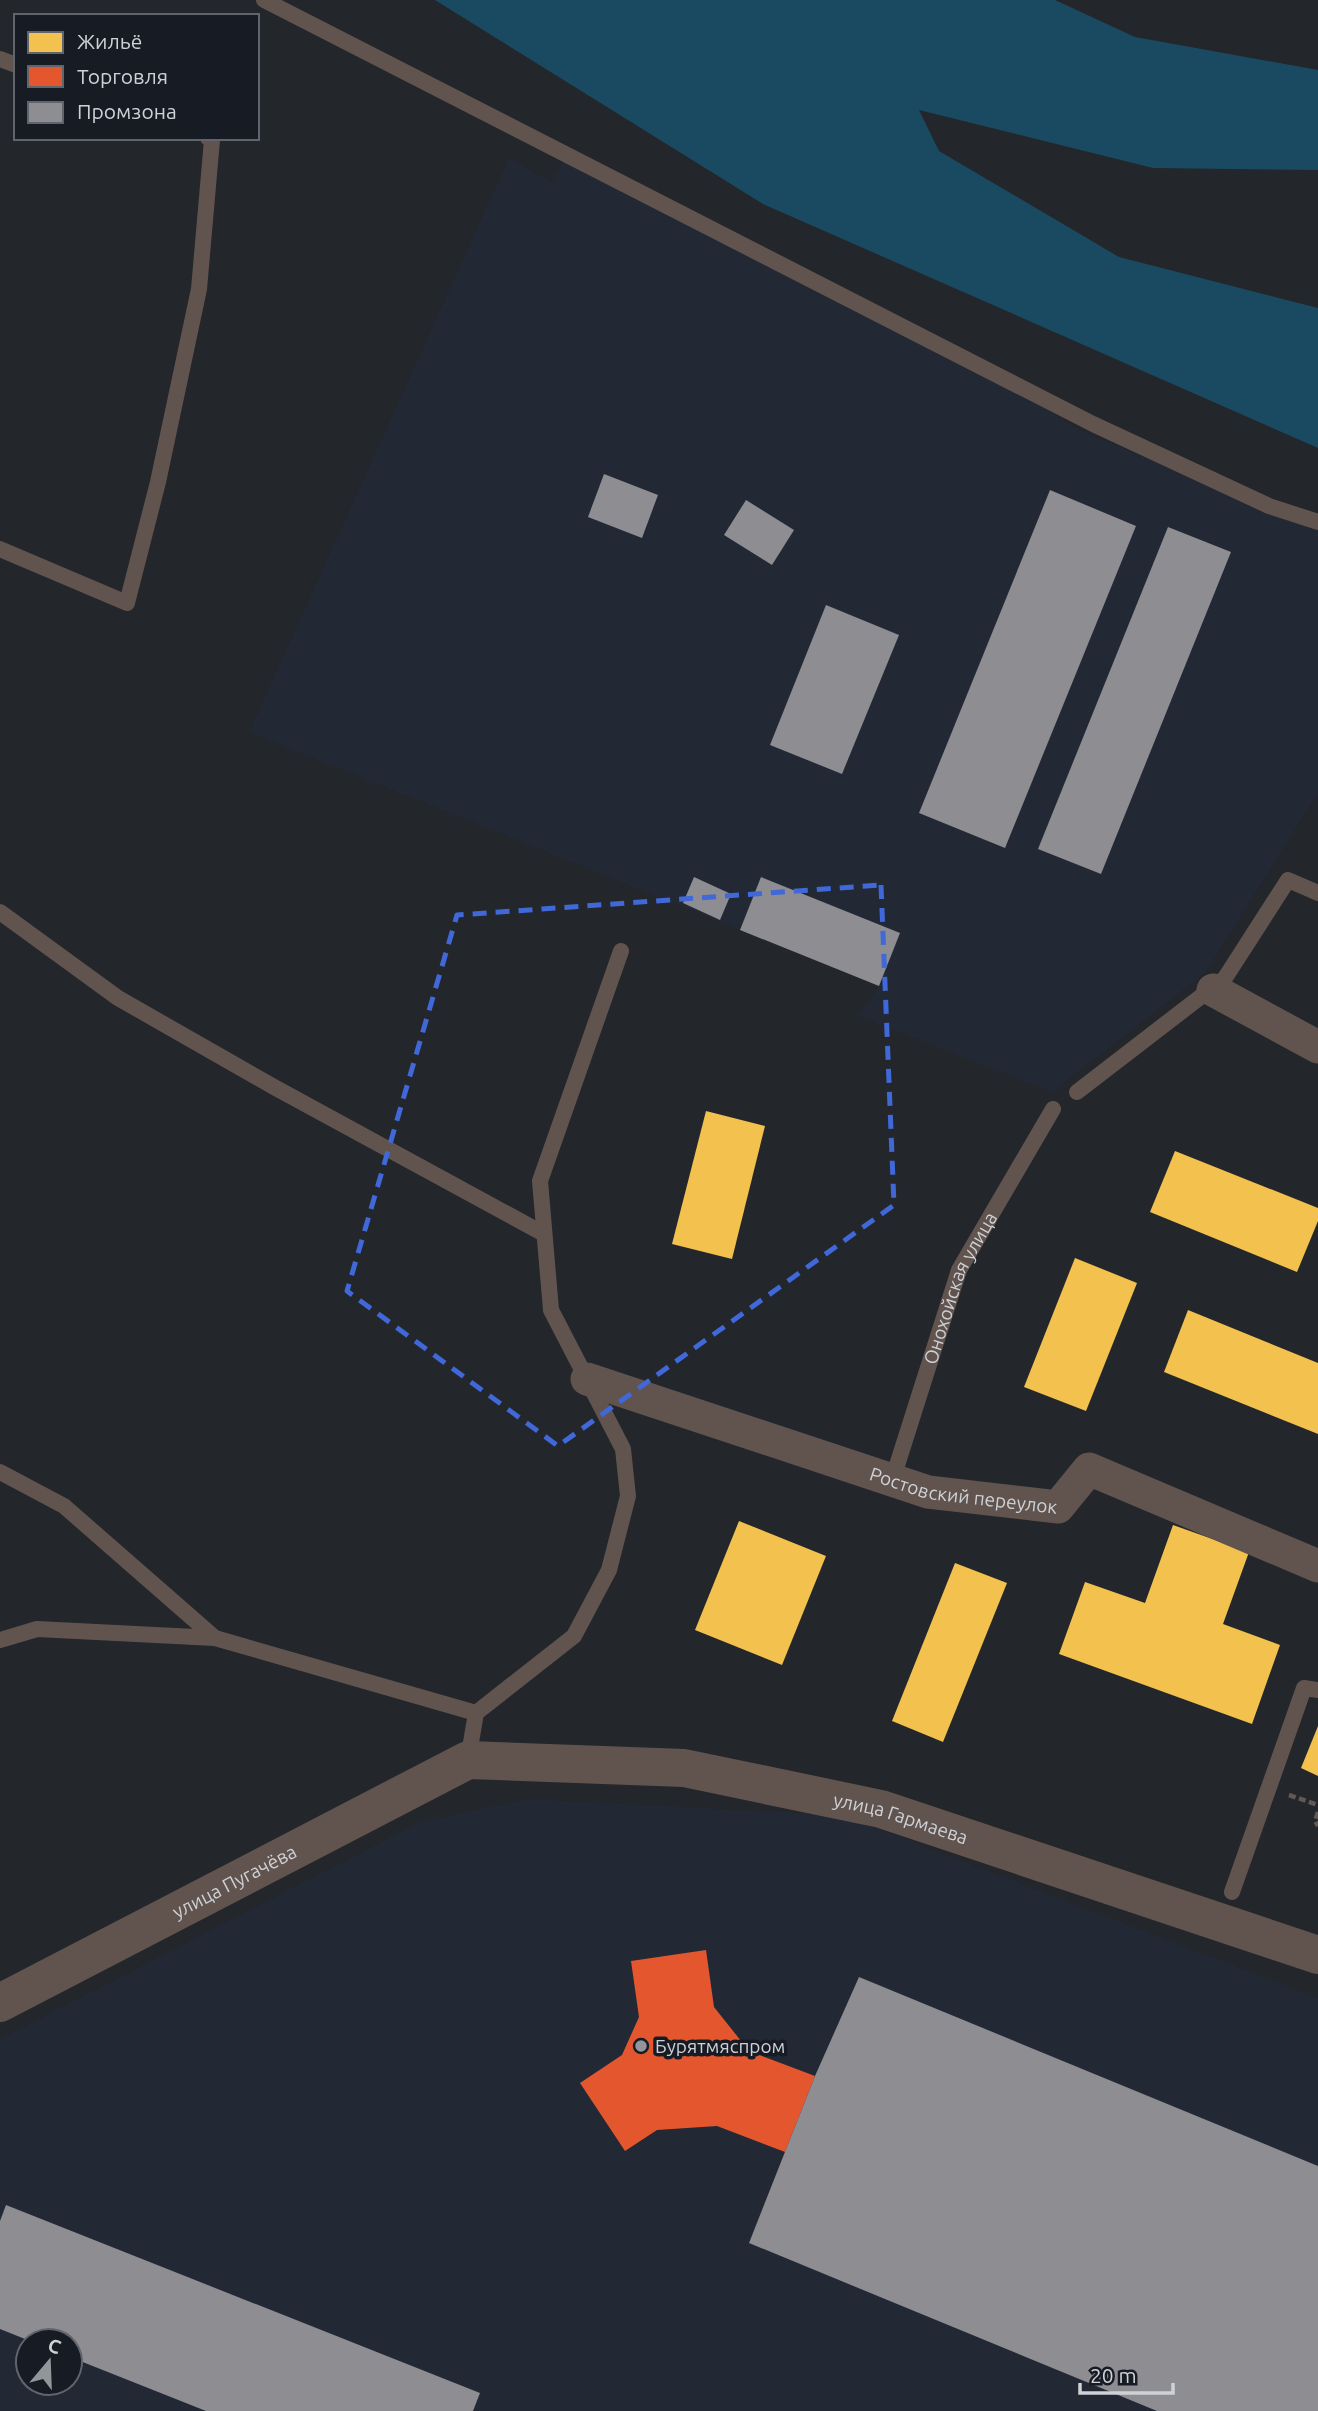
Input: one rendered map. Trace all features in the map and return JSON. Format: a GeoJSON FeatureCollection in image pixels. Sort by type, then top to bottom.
{"type":"FeatureCollection","features":[{"type":"Feature","properties":{"kind":"street"},"geometry":{"type":"LineString","coordinates":[[1213,989],[1318,1047]]}},
{"type":"Feature","properties":{"kind":"street","name":"Ростовский переулок"},"geometry":{"type":"LineString","coordinates":[[587,1379],[928,1492],[1058,1507],[1089,1469],[1318,1566]]}},
{"type":"Feature","properties":{"kind":"street","name":"улица Гармаева"},"geometry":{"type":"LineString","coordinates":[[468,1760],[684,1768],[881,1809],[1318,1955]]}},
{"type":"Feature","properties":{"kind":"street","name":"улица Пугачёва"},"geometry":{"type":"LineString","coordinates":[[0,2003],[468,1760]]}},
{"type":"Feature","properties":{"kind":"lane"},"geometry":{"type":"LineString","coordinates":[[264,0],[1093,425],[1269,506],[1318,522]]}},
{"type":"Feature","properties":{"kind":"lane"},"geometry":{"type":"LineString","coordinates":[[0,549],[127,603],[158,482],[199,289],[212,140]]}},
{"type":"Feature","properties":{"kind":"lane"},"geometry":{"type":"LineString","coordinates":[[1077,1092],[1226,978],[1288,880],[1318,893]]}},
{"type":"Feature","properties":{"kind":"lane"},"geometry":{"type":"LineString","coordinates":[[0,912],[118,998],[544,1234]]}},
{"type":"Feature","properties":{"kind":"lane"},"geometry":{"type":"LineString","coordinates":[[468,1760],[476,1713],[574,1636],[609,1570],[628,1496],[623,1449],[551,1310],[540,1181],[621,951]]}},
{"type":"Feature","properties":{"kind":"lane","name":"Онохойская улица"},"geometry":{"type":"LineString","coordinates":[[892,1480],[959,1270],[1054,1109]]}},
{"type":"Feature","properties":{"kind":"lane"},"geometry":{"type":"LineString","coordinates":[[0,1472],[64,1506],[215,1638]]}},
{"type":"Feature","properties":{"kind":"lane"},"geometry":{"type":"LineString","coordinates":[[0,1640],[37,1629],[215,1638],[476,1713]]}},
{"type":"Feature","properties":{"kind":"lane"},"geometry":{"type":"LineString","coordinates":[[1232,1892],[1304,1688],[1318,1690]]}},
{"type":"Feature","properties":{"kind":"path"},"geometry":{"type":"LineString","coordinates":[[1318,1812],[1315,1821],[1318,1826]]}},
{"type":"Feature","properties":{"kind":"highlighted area"},"geometry":{"type":"Polygon","coordinates":[[[881,885],[894,1205],[558,1446],[347,1291],[457,915],[881,885]]]}},
{"type":"Feature","properties":{"kind":"shaded area"},"geometry":{"type":"Polygon","coordinates":[[[509,158],[551,182],[565,158],[971,358],[1075,428],[1318,530],[1318,793],[1206,972],[1052,1092],[858,1016],[879,986],[249,732],[509,158]]]}},
{"type":"Feature","properties":{"kind":"shaded area","name":"Бурятмяспром"},"geometry":{"type":"Polygon","coordinates":[[[527,1799],[843,1815],[1318,1998],[1318,2411],[0,2411],[0,2039],[420,1822],[527,1799]]]}},
{"type":"Feature","properties":{"kind":"water"},"geometry":{"type":"Polygon","coordinates":[[[435,0],[1055,0],[1135,37],[1318,70],[1318,170],[1153,168],[919,110],[939,151],[1119,257],[1318,308],[1318,448],[763,204],[435,0]]]}},
{"type":"Feature","properties":{"kind":"building: Жильё"},"geometry":{"type":"Polygon","coordinates":[[[706,1111],[765,1126],[732,1259],[672,1244],[706,1111]]]}},
{"type":"Feature","properties":{"kind":"building: Жильё"},"geometry":{"type":"Polygon","coordinates":[[[1175,1151],[1318,1208],[1318,1221],[1297,1272],[1150,1212],[1175,1151]]]}},
{"type":"Feature","properties":{"kind":"building: Жильё"},"geometry":{"type":"Polygon","coordinates":[[[1075,1258],[1137,1283],[1086,1411],[1024,1387],[1075,1258]]]}},
{"type":"Feature","properties":{"kind":"building: Жильё"},"geometry":{"type":"Polygon","coordinates":[[[1188,1310],[1318,1363],[1318,1434],[1164,1372],[1188,1310]]]}},
{"type":"Feature","properties":{"kind":"building: Жильё"},"geometry":{"type":"Polygon","coordinates":[[[739,1521],[826,1556],[782,1665],[695,1630],[739,1521]]]}},
{"type":"Feature","properties":{"kind":"building: Жильё"},"geometry":{"type":"Polygon","coordinates":[[[1173,1525],[1249,1552],[1223,1624],[1280,1645],[1252,1724],[1059,1654],[1085,1582],[1145,1603],[1173,1525]]]}},
{"type":"Feature","properties":{"kind":"building: Жильё"},"geometry":{"type":"Polygon","coordinates":[[[955,1563],[1007,1583],[943,1742],[892,1721],[955,1563]]]}},
{"type":"Feature","properties":{"kind":"building: Жильё"},"geometry":{"type":"Polygon","coordinates":[[[1318,1726],[1318,1776],[1301,1768],[1318,1726]]]}},
{"type":"Feature","properties":{"kind":"building: Торговля"},"geometry":{"type":"Polygon","coordinates":[[[706,1950],[714,2007],[749,2051],[815,2076],[785,2152],[717,2126],[657,2130],[625,2151],[580,2083],[622,2055],[639,2017],[631,1961],[706,1950]]]}},
{"type":"Feature","properties":{"kind":"building: Промзона"},"geometry":{"type":"Polygon","coordinates":[[[604,474],[658,495],[642,538],[588,517],[604,474]]]}},
{"type":"Feature","properties":{"kind":"building: Промзона"},"geometry":{"type":"Polygon","coordinates":[[[1050,490],[1136,526],[1005,848],[919,813],[1050,490]]]}},
{"type":"Feature","properties":{"kind":"building: Промзона"},"geometry":{"type":"Polygon","coordinates":[[[746,500],[794,530],[772,565],[724,535],[746,500]]]}},
{"type":"Feature","properties":{"kind":"building: Промзона"},"geometry":{"type":"Polygon","coordinates":[[[1168,527],[1231,552],[1101,874],[1038,849],[1168,527]]]}},
{"type":"Feature","properties":{"kind":"building: Промзона"},"geometry":{"type":"Polygon","coordinates":[[[826,605],[899,635],[842,774],[770,745],[826,605]]]}},
{"type":"Feature","properties":{"kind":"building: Промзона"},"geometry":{"type":"Polygon","coordinates":[[[694,877],[731,894],[720,920],[683,903],[694,877]]]}},
{"type":"Feature","properties":{"kind":"building: Промзона"},"geometry":{"type":"Polygon","coordinates":[[[761,877],[900,933],[879,986],[740,930],[761,877]]]}},
{"type":"Feature","properties":{"kind":"building: Промзона"},"geometry":{"type":"Polygon","coordinates":[[[859,1977],[1318,2166],[1318,2411],[1157,2411],[749,2243],[815,2076],[859,1977]]]}},
{"type":"Feature","properties":{"kind":"building: Промзона"},"geometry":{"type":"Polygon","coordinates":[[[6,2205],[480,2393],[473,2411],[206,2411],[84,2363],[84,2327],[14,2327],[14,2335],[0,2329],[0,2221],[6,2205]]]}},
{"type":"Feature","properties":{"kind":"place","name":"Бурятмяспром"},"geometry":{"type":"Point","coordinates":[641,2046]}}]}
